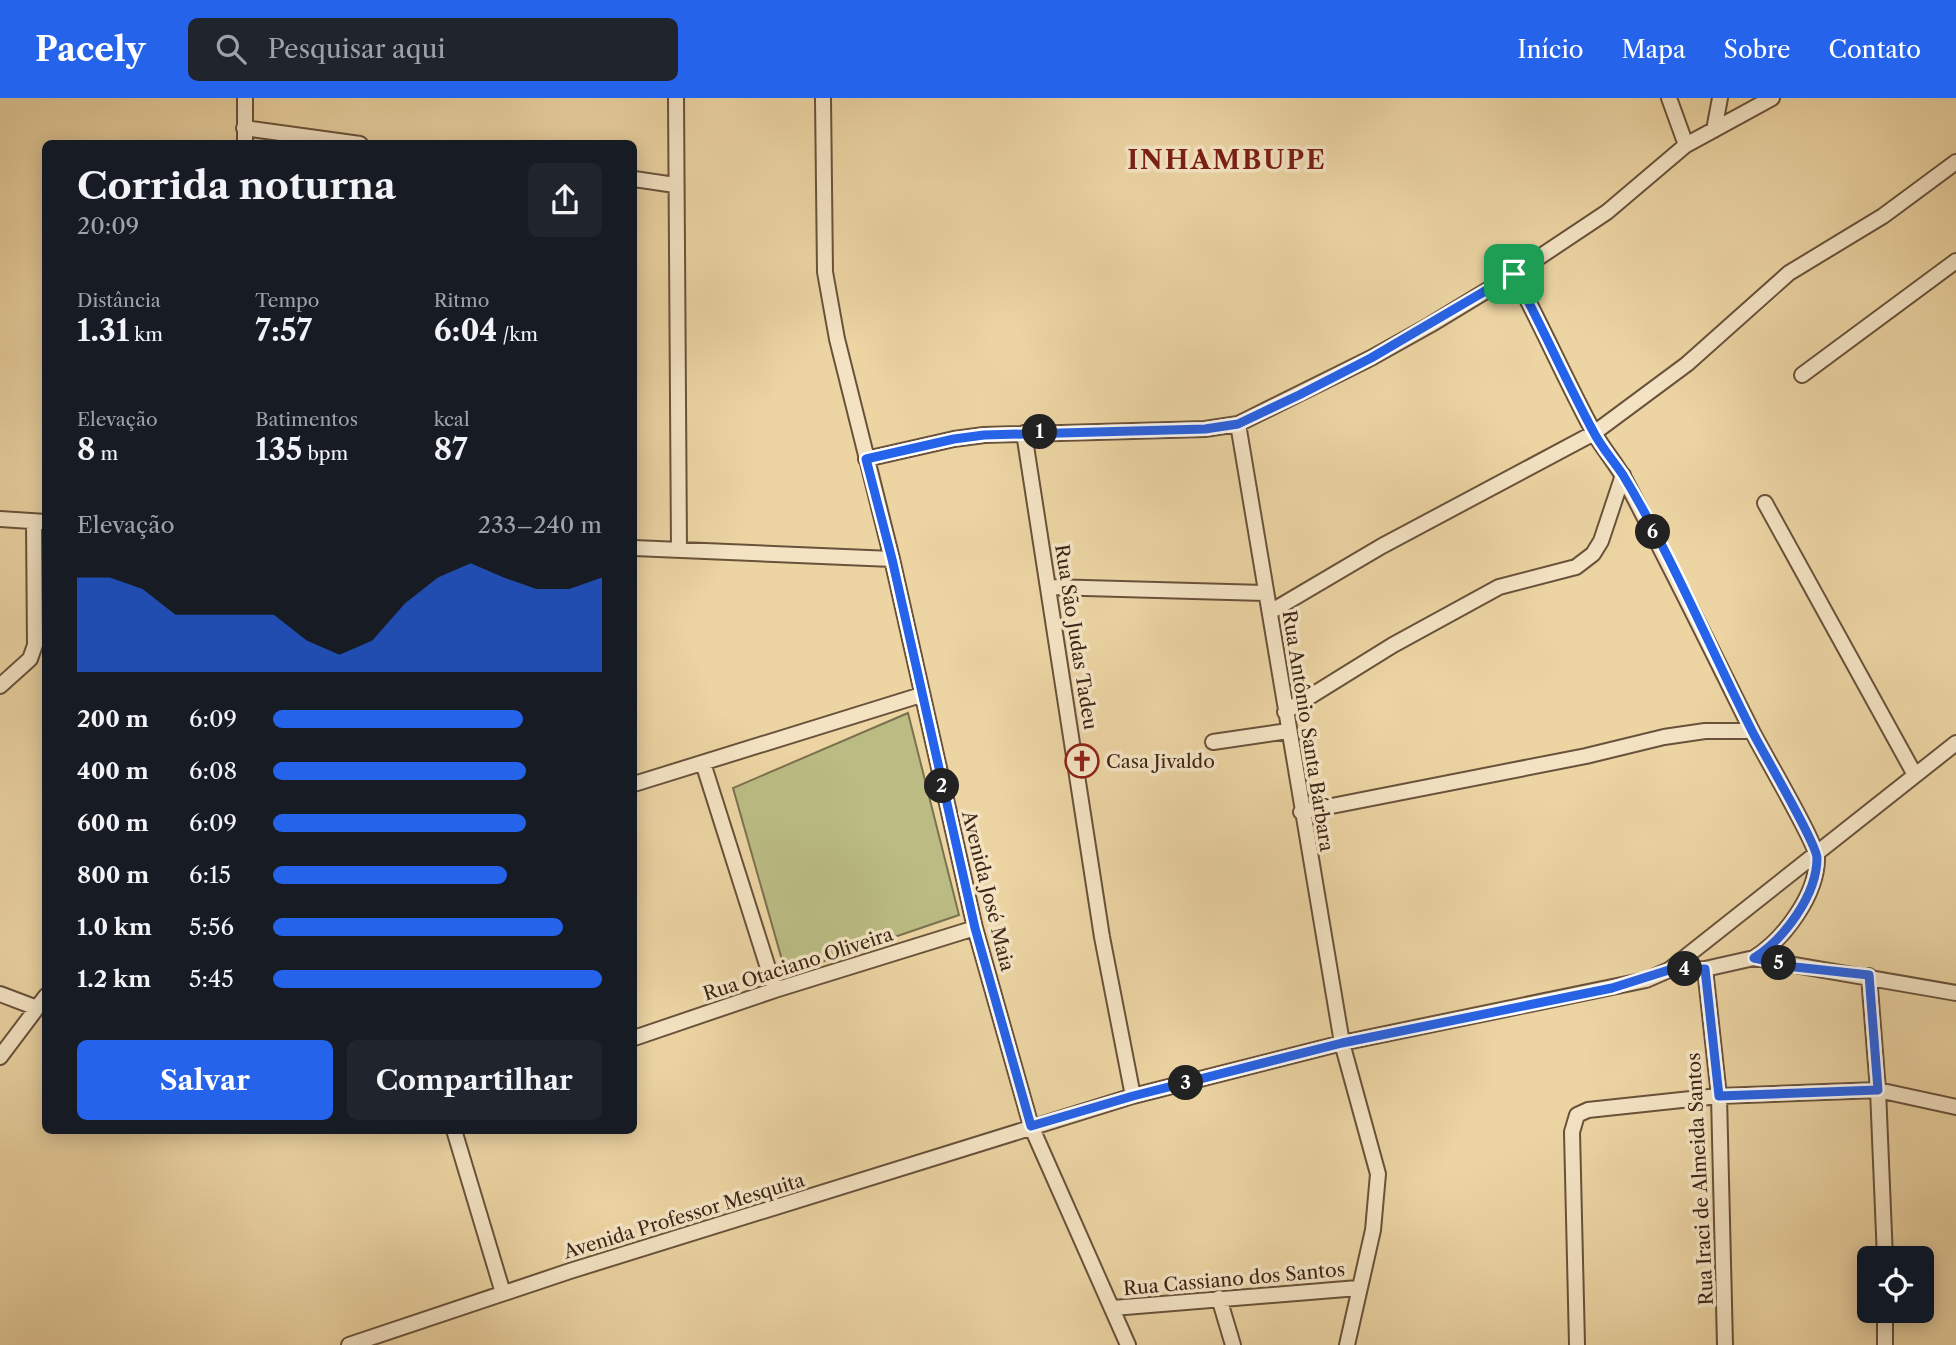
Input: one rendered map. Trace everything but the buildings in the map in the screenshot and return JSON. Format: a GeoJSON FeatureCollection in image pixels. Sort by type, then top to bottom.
{"type":"FeatureCollection","features":[{"type":"Feature","properties":{"kind":"street"},"geometry":{"type":"LineString","coordinates":[[245,98],[244,136],[302,140]]}},
{"type":"Feature","properties":{"kind":"street"},"geometry":{"type":"LineString","coordinates":[[676,98],[679,550]]}},
{"type":"Feature","properties":{"kind":"street","name":"Avenida José Maia"},"geometry":{"type":"LineString","coordinates":[[823,98],[825,272],[975,928],[1031,1126],[1128,1345]]}},
{"type":"Feature","properties":{"kind":"street"},"geometry":{"type":"LineString","coordinates":[[1669,98],[1686,145]]}},
{"type":"Feature","properties":{"kind":"street"},"geometry":{"type":"LineString","coordinates":[[1714,130],[1720,98]]}},
{"type":"Feature","properties":{"kind":"street"},"geometry":{"type":"LineString","coordinates":[[866,459],[954,439],[1024,433],[1205,429],[1238,424],[1371,358],[1514,274],[1607,212],[1686,145],[1772,98]]}},
{"type":"Feature","properties":{"kind":"street"},"geometry":{"type":"LineString","coordinates":[[1270,612],[1382,546],[1594,433],[1687,364],[1789,273],[1883,216],[1956,162]]}},
{"type":"Feature","properties":{"kind":"street"},"geometry":{"type":"LineString","coordinates":[[637,179],[675,185]]}},
{"type":"Feature","properties":{"kind":"street"},"geometry":{"type":"LineString","coordinates":[[1801,375],[1956,261]]}},
{"type":"Feature","properties":{"kind":"street"},"geometry":{"type":"LineString","coordinates":[[1514,274],[1552,344],[1594,433],[1623,475],[1694,610],[1752,731],[1817,855],[1815,879],[1771,947],[1754,958],[1705,969],[1669,970]]}},
{"type":"Feature","properties":{"kind":"street","name":"Rua Antônio Santa Bárbara"},"geometry":{"type":"LineString","coordinates":[[1238,424],[1301,812],[1342,1043],[1378,1174],[1373,1230],[1347,1345]]}},
{"type":"Feature","properties":{"kind":"street","name":"Rua São Judas Tadeu"},"geometry":{"type":"LineString","coordinates":[[1024,433],[1102,937],[1133,1096]]}},
{"type":"Feature","properties":{"kind":"street"},"geometry":{"type":"LineString","coordinates":[[1285,712],[1393,645],[1499,587],[1576,567],[1593,554],[1601,541],[1623,475]]}},
{"type":"Feature","properties":{"kind":"street"},"geometry":{"type":"LineString","coordinates":[[1765,503],[1915,775]]}},
{"type":"Feature","properties":{"kind":"street"},"geometry":{"type":"LineString","coordinates":[[0,519],[40,522],[35,645],[30,659],[1,684]]}},
{"type":"Feature","properties":{"kind":"street"},"geometry":{"type":"LineString","coordinates":[[637,548],[892,559]]}},
{"type":"Feature","properties":{"kind":"street"},"geometry":{"type":"LineString","coordinates":[[1049,587],[1265,593]]}},
{"type":"Feature","properties":{"kind":"street"},"geometry":{"type":"LineString","coordinates":[[637,783],[921,695]]}},
{"type":"Feature","properties":{"kind":"street"},"geometry":{"type":"LineString","coordinates":[[1213,742],[1288,731]]}},
{"type":"Feature","properties":{"kind":"street"},"geometry":{"type":"LineString","coordinates":[[1301,812],[1664,737],[1705,731],[1752,731]]}},
{"type":"Feature","properties":{"kind":"street"},"geometry":{"type":"LineString","coordinates":[[1669,970],[1956,743]]}},
{"type":"Feature","properties":{"kind":"street"},"geometry":{"type":"LineString","coordinates":[[703,763],[775,990]]}},
{"type":"Feature","properties":{"kind":"street","name":"Rua Otaciano Oliveira"},"geometry":{"type":"LineString","coordinates":[[637,1037],[775,990],[975,928]]}},
{"type":"Feature","properties":{"kind":"street"},"geometry":{"type":"LineString","coordinates":[[1754,958],[1795,967],[1869,975],[1956,993]]}},
{"type":"Feature","properties":{"kind":"street","name":"Rua Iraci de Almeida Santos"},"geometry":{"type":"LineString","coordinates":[[1705,969],[1719,1096],[1725,1345]]}},
{"type":"Feature","properties":{"kind":"street","name":"Avenida Professor Mesquita"},"geometry":{"type":"LineString","coordinates":[[349,1345],[503,1293],[1133,1096],[1342,1043],[1612,988],[1669,970]]}},
{"type":"Feature","properties":{"kind":"street"},"geometry":{"type":"LineString","coordinates":[[1869,975],[1878,1090],[1884,1246]]}},
{"type":"Feature","properties":{"kind":"street"},"geometry":{"type":"LineString","coordinates":[[0,994],[41,1002],[0,1057]]}},
{"type":"Feature","properties":{"kind":"street"},"geometry":{"type":"LineString","coordinates":[[1577,1345],[1572,1132],[1577,1115],[1588,1110],[1719,1096],[1878,1090],[1956,1107]]}},
{"type":"Feature","properties":{"kind":"street"},"geometry":{"type":"LineString","coordinates":[[455,1134],[503,1293]]}},
{"type":"Feature","properties":{"kind":"street","name":"Rua Cassiano dos Santos"},"geometry":{"type":"LineString","coordinates":[[1113,1308],[1358,1288]]}},
{"type":"Feature","properties":{"kind":"street"},"geometry":{"type":"LineString","coordinates":[[1219,1298],[1233,1345]]}},
{"type":"Feature","properties":{"kind":"street"},"geometry":{"type":"LineString","coordinates":[[1885,1323],[1885,1345]]}},
{"type":"Feature","properties":{"kind":"green space"},"geometry":{"type":"Polygon","coordinates":[[[908,713],[959,915],[786,974],[733,788],[908,713]]]}},
{"type":"Feature","properties":{"kind":"place","name":"Casa Jivaldo"},"geometry":{"type":"Point","coordinates":[1082,761]}},
{"type":"Feature","properties":{"kind":"district","name":"INHAMBUPE"},"geometry":{"type":"Point","coordinates":[1227,160]}},
{"type":"Feature","properties":{"kind":"route"},"geometry":{"type":"LineString","coordinates":[[1514,274],[1552,344],[1594,433],[1623,475],[1694,610],[1752,731],[1817,855],[1815,879],[1803,901],[1771,947],[1754,958],[1795,967],[1869,975],[1878,1090],[1719,1096],[1705,969],[1669,970],[1646,980],[1612,988],[1478,1013],[1342,1043],[1133,1096],[1031,1126],[975,928],[892,559],[866,459],[984,435],[1160,431],[1238,424],[1371,358],[1514,274]]}}]}
